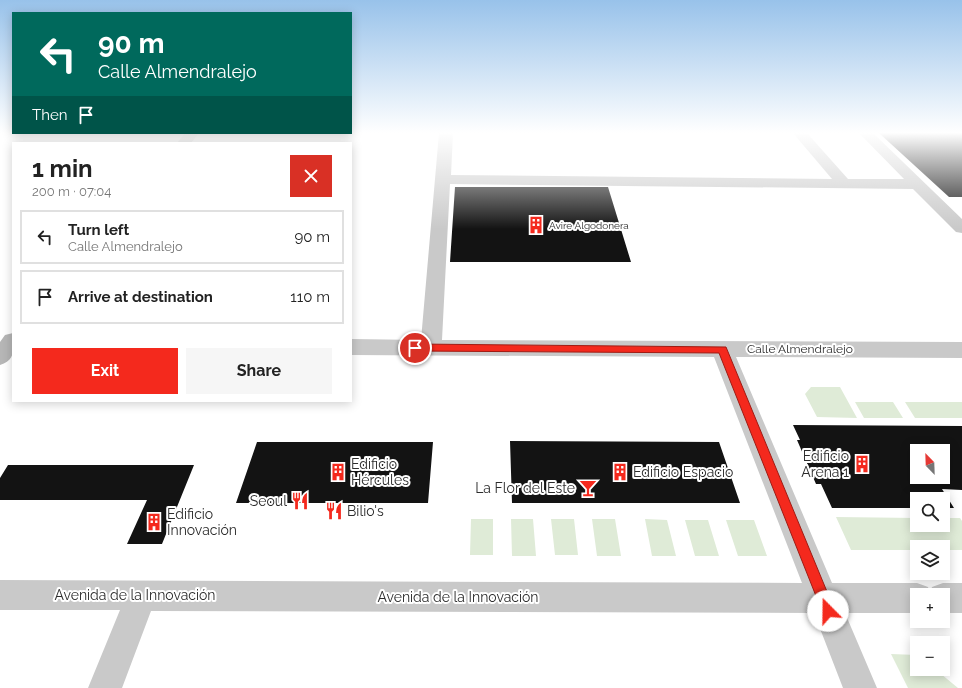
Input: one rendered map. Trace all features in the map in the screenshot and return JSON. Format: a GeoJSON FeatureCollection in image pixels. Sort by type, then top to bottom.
{"type":"FeatureCollection","features":[{"type":"Feature","properties":{"kind":"street"},"geometry":{"type":"LineString","coordinates":[[431,348],[443,165]]}},
{"type":"Feature","properties":{"kind":"street"},"geometry":{"type":"LineString","coordinates":[[828,165],[844,183]]}},
{"type":"Feature","properties":{"kind":"street"},"geometry":{"type":"LineString","coordinates":[[899,165],[962,228]]}},
{"type":"Feature","properties":{"kind":"street"},"geometry":{"type":"LineString","coordinates":[[442,179],[918,184]]}},
{"type":"Feature","properties":{"kind":"street","name":"Calle Almendralejo"},"geometry":{"type":"LineString","coordinates":[[352,347],[962,350]]}},
{"type":"Feature","properties":{"kind":"street"},"geometry":{"type":"LineString","coordinates":[[722,349],[860,688]]}},
{"type":"Feature","properties":{"kind":"street","name":"Avenida de la Innovación"},"geometry":{"type":"LineString","coordinates":[[0,595],[910,598]]}},
{"type":"Feature","properties":{"kind":"street"},"geometry":{"type":"LineString","coordinates":[[105,688],[142,595]]}},
{"type":"Feature","properties":{"kind":"street"},"geometry":{"type":"LineString","coordinates":[[950,598],[962,598]]}},
{"type":"Feature","properties":{"kind":"green space"},"geometry":{"type":"Polygon","coordinates":[[[811,387],[840,387],[857,418],[817,417],[805,394],[811,387]]]}},
{"type":"Feature","properties":{"kind":"green space"},"geometry":{"type":"Polygon","coordinates":[[[855,402],[893,402],[903,418],[864,418],[855,402]]]}},
{"type":"Feature","properties":{"kind":"green space"},"geometry":{"type":"Polygon","coordinates":[[[905,402],[962,402],[962,418],[915,418],[905,402]]]}},
{"type":"Feature","properties":{"kind":"green space"},"geometry":{"type":"Polygon","coordinates":[[[836,517],[910,518],[910,532],[950,532],[950,518],[960,518],[962,521],[962,550],[950,550],[950,540],[910,540],[910,550],[851,550],[836,517]]]}},
{"type":"Feature","properties":{"kind":"green space"},"geometry":{"type":"Polygon","coordinates":[[[471,519],[493,519],[493,555],[470,555],[471,519]]]}},
{"type":"Feature","properties":{"kind":"green space"},"geometry":{"type":"Polygon","coordinates":[[[511,519],[533,519],[536,556],[512,556],[511,519]]]}},
{"type":"Feature","properties":{"kind":"green space"},"geometry":{"type":"Polygon","coordinates":[[[551,519],[574,519],[578,555],[555,555],[551,519]]]}},
{"type":"Feature","properties":{"kind":"green space"},"geometry":{"type":"Polygon","coordinates":[[[592,519],[615,519],[621,556],[597,556],[592,519]]]}},
{"type":"Feature","properties":{"kind":"green space"},"geometry":{"type":"Polygon","coordinates":[[[645,519],[667,520],[676,556],[652,556],[645,519]]]}},
{"type":"Feature","properties":{"kind":"green space"},"geometry":{"type":"Polygon","coordinates":[[[685,520],[708,520],[719,556],[695,556],[685,520]]]}},
{"type":"Feature","properties":{"kind":"green space"},"geometry":{"type":"Polygon","coordinates":[[[726,520],[754,520],[767,556],[738,556],[726,520]]]}},
{"type":"Feature","properties":{"kind":"green space"},"geometry":{"type":"Polygon","coordinates":[[[891,654],[910,655],[910,676],[943,676],[958,688],[908,688],[891,654]]]}},
{"type":"Feature","properties":{"kind":"building"},"geometry":{"type":"Polygon","coordinates":[[[914,165],[962,165],[962,197],[949,197],[914,165]]]}},
{"type":"Feature","properties":{"kind":"building","name":"Avire Algodonera"},"geometry":{"type":"Polygon","coordinates":[[[455,187],[608,187],[631,262],[450,262],[455,187]]]}},
{"type":"Feature","properties":{"kind":"building","name":"Edificio Arena 1"},"geometry":{"type":"Polygon","coordinates":[[[793,425],[962,426],[962,490],[942,489],[944,492],[910,492],[910,508],[832,508],[821,484],[816,484],[797,440],[800,440],[793,425]]]}},
{"type":"Feature","properties":{"kind":"building","name":"Edificio Espacio"},"geometry":{"type":"Polygon","coordinates":[[[510,441],[719,442],[740,503],[512,503],[510,441]]]}},
{"type":"Feature","properties":{"kind":"building","name":"Edificio Hércules"},"geometry":{"type":"Polygon","coordinates":[[[257,442],[433,442],[428,503],[236,503],[257,442]]]}},
{"type":"Feature","properties":{"kind":"building","name":"Edificio Innovación"},"geometry":{"type":"Polygon","coordinates":[[[8,465],[194,465],[162,544],[127,544],[147,500],[0,500],[0,478],[8,465]]]}},
{"type":"Feature","properties":{"kind":"building","name":"Edificio Arena 1"},"geometry":{"type":"Polygon","coordinates":[[[950,502],[954,508],[950,508],[950,502]]]}},
{"type":"Feature","properties":{"kind":"place","name":"Avire Algodonera"},"geometry":{"type":"Point","coordinates":[536,225]}},
{"type":"Feature","properties":{"kind":"place","name":"Edificio Arena 1"},"geometry":{"type":"Point","coordinates":[862,464]}},
{"type":"Feature","properties":{"kind":"place","name":"Edificio Hércules"},"geometry":{"type":"Point","coordinates":[338,472]}},
{"type":"Feature","properties":{"kind":"place","name":"Edificio Espacio"},"geometry":{"type":"Point","coordinates":[620,472]}},
{"type":"Feature","properties":{"kind":"place","name":"La Flor del Este"},"geometry":{"type":"Point","coordinates":[588,488]}},
{"type":"Feature","properties":{"kind":"place","name":"Seoul"},"geometry":{"type":"Point","coordinates":[300,501]}},
{"type":"Feature","properties":{"kind":"place","name":"Bilio's"},"geometry":{"type":"Point","coordinates":[334,511]}},
{"type":"Feature","properties":{"kind":"place","name":"Edificio Innovación"},"geometry":{"type":"Point","coordinates":[154,522]}},
{"type":"Feature","properties":{"kind":"route"},"geometry":{"type":"LineString","coordinates":[[415,348],[722,349],[828,611]]}}]}
